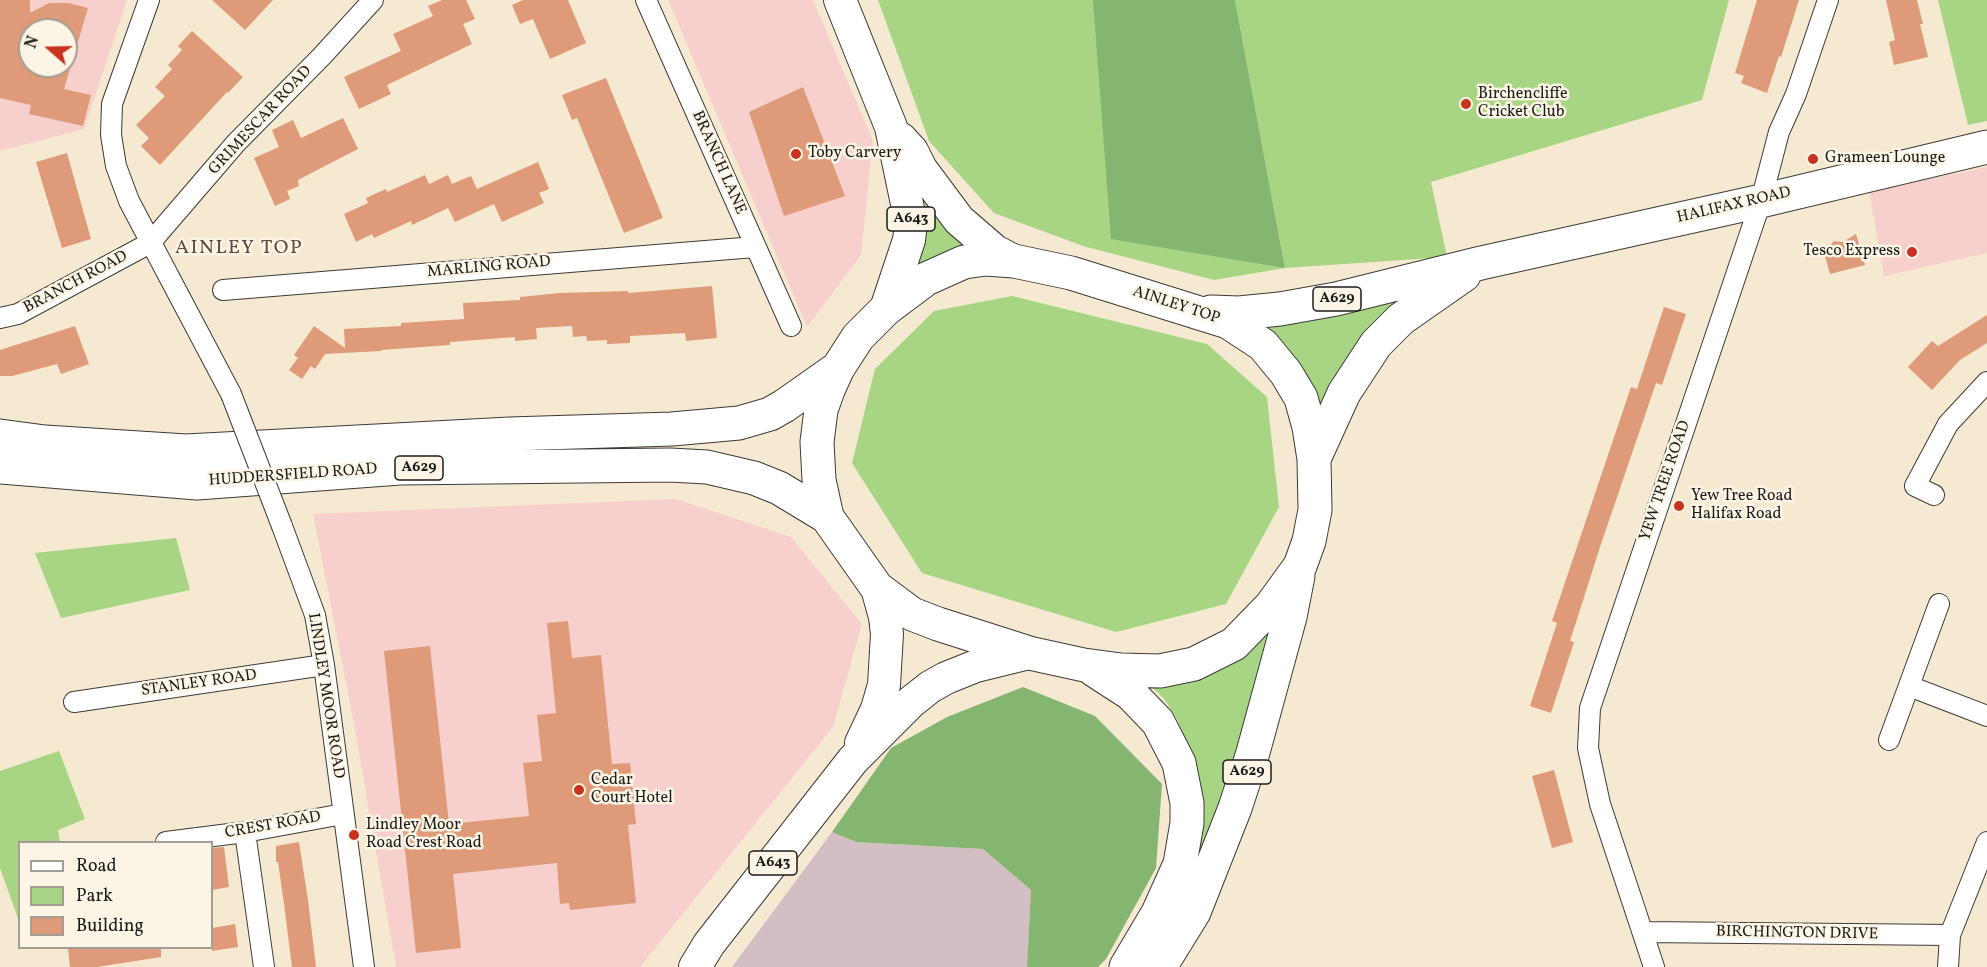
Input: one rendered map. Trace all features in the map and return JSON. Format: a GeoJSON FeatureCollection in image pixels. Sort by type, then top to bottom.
{"type":"FeatureCollection","features":[{"type":"Feature","properties":{"kind":"highway","name":"HALIFAX ROAD"},"geometry":{"type":"LineString","coordinates":[[1191,310],[1239,313],[1280,309],[1336,299],[1480,263],[1761,201],[1987,147]]}},
{"type":"Feature","properties":{"kind":"highway","name":"AINLEY TOP"},"geometry":{"type":"LineString","coordinates":[[986,259],[1014,261],[1071,273],[1228,322],[1263,345],[1286,373],[1301,398],[1314,459],[1315,510],[1300,566],[1271,606],[1234,644],[1194,664],[1160,671],[1122,670],[1084,665],[1029,653],[912,614],[877,588],[827,517],[819,480],[817,442],[821,410],[838,368],[858,337],[886,309],[926,279],[964,262],[986,259]]}},
{"type":"Feature","properties":{"kind":"highway","name":"HALIFAX ROAD"},"geometry":{"type":"LineString","coordinates":[[1314,459],[1344,393],[1376,345],[1401,319],[1480,263]]}},
{"type":"Feature","properties":{"kind":"highway","name":"HUDDERSFIELD ROAD"},"geometry":{"type":"LineString","coordinates":[[0,436],[45,442],[186,451],[510,434],[672,429],[739,423],[770,414],[838,368]]}},
{"type":"Feature","properties":{"kind":"highway","name":"HUDDERSFIELD ROAD"},"geometry":{"type":"LineString","coordinates":[[0,419],[122,430],[228,435],[482,428],[510,434]]}},
{"type":"Feature","properties":{"kind":"highway","name":"HUDDERSFIELD ROAD"},"geometry":{"type":"LineString","coordinates":[[0,467],[197,483],[400,468],[698,466],[738,474],[771,485],[827,517]]}},
{"type":"Feature","properties":{"kind":"highway","name":"A629"},"geometry":{"type":"LineString","coordinates":[[1160,967],[1194,912],[1235,808],[1252,756],[1290,617],[1300,566]]}},
{"type":"Feature","properties":{"kind":"highway","name":"A629"},"geometry":{"type":"LineString","coordinates":[[1084,665],[1131,693],[1158,722],[1179,763],[1185,793],[1187,823],[1180,864],[1158,913],[1126,967]]}},
{"type":"Feature","properties":{"kind":"main road","name":"A643"},"geometry":{"type":"LineString","coordinates":[[840,0],[891,127],[911,223],[909,240],[886,309]]}},
{"type":"Feature","properties":{"kind":"main road","name":"A643"},"geometry":{"type":"LineString","coordinates":[[891,127],[912,151],[921,169],[959,220],[995,251],[1014,261]]}},
{"type":"Feature","properties":{"kind":"main road","name":"A643"},"geometry":{"type":"LineString","coordinates":[[853,760],[877,709],[884,686],[887,634],[877,588]]}},
{"type":"Feature","properties":{"kind":"main road","name":"A643"},"geometry":{"type":"LineString","coordinates":[[695,967],[709,944],[853,760],[875,736],[930,687],[976,666],[1029,653]]}},
{"type":"Feature","properties":{"kind":"street","name":"LINDLEY MOOR ROAD"},"geometry":{"type":"LineString","coordinates":[[149,0],[112,104],[111,135],[116,166],[121,184],[150,243],[231,394],[315,615],[324,665],[364,967]]}},
{"type":"Feature","properties":{"kind":"street","name":"GRIMESCAR ROAD"},"geometry":{"type":"LineString","coordinates":[[150,243],[236,143],[322,56],[373,0]]}},
{"type":"Feature","properties":{"kind":"street","name":"BRANCH LANE"},"geometry":{"type":"LineString","coordinates":[[646,0],[791,326]]}},
{"type":"Feature","properties":{"kind":"street","name":"YEW TREE ROAD"},"geometry":{"type":"LineString","coordinates":[[1654,967],[1600,804],[1588,748],[1590,708],[1761,201],[1779,132],[1796,94],[1828,0]]}},
{"type":"Feature","properties":{"kind":"street","name":"BRANCH ROAD"},"geometry":{"type":"LineString","coordinates":[[0,318],[18,314],[150,243]]}},
{"type":"Feature","properties":{"kind":"street","name":"MARLING ROAD"},"geometry":{"type":"LineString","coordinates":[[223,290],[755,247]]}},
{"type":"Feature","properties":{"kind":"street"},"geometry":{"type":"LineString","coordinates":[[1934,495],[1915,486],[1948,424],[1987,382]]}},
{"type":"Feature","properties":{"kind":"street"},"geometry":{"type":"LineString","coordinates":[[1889,741],[1939,604]]}},
{"type":"Feature","properties":{"kind":"street","name":"STANLEY ROAD"},"geometry":{"type":"LineString","coordinates":[[74,702],[324,665]]}},
{"type":"Feature","properties":{"kind":"street"},"geometry":{"type":"LineString","coordinates":[[1909,686],[1987,716]]}},
{"type":"Feature","properties":{"kind":"street","name":"CREST ROAD"},"geometry":{"type":"LineString","coordinates":[[180,841],[343,814]]}},
{"type":"Feature","properties":{"kind":"street"},"geometry":{"type":"LineString","coordinates":[[245,832],[264,967]]}},
{"type":"Feature","properties":{"kind":"street"},"geometry":{"type":"LineString","coordinates":[[1948,967],[1950,935],[1987,842]]}},
{"type":"Feature","properties":{"kind":"street","name":"BIRCHINGTON DRIVE"},"geometry":{"type":"LineString","coordinates":[[1644,932],[1950,935]]}},
{"type":"Feature","properties":{"kind":"shaded area"},"geometry":{"type":"Polygon","coordinates":[[[0,0],[127,0],[84,129],[0,151],[0,0]]]}},
{"type":"Feature","properties":{"kind":"shaded area"},"geometry":{"type":"Polygon","coordinates":[[[668,0],[813,0],[873,141],[861,255],[807,327],[668,0]]]}},
{"type":"Feature","properties":{"kind":"shaded area"},"geometry":{"type":"Polygon","coordinates":[[[1987,167],[1987,253],[1884,276],[1869,191],[1987,167]]]}},
{"type":"Feature","properties":{"kind":"shaded area"},"geometry":{"type":"Polygon","coordinates":[[[676,499],[791,537],[862,624],[833,727],[640,967],[396,967],[354,724],[313,514],[676,499]]]}},
{"type":"Feature","properties":{"kind":"shaded area"},"geometry":{"type":"Polygon","coordinates":[[[832,832],[856,842],[983,849],[1031,890],[1027,967],[732,967],[832,832]]]}},
{"type":"Feature","properties":{"kind":"green space"},"geometry":{"type":"Polygon","coordinates":[[[878,0],[1093,0],[1285,268],[1214,280],[1083,246],[994,213],[929,141],[878,0]]]}},
{"type":"Feature","properties":{"kind":"green space"},"geometry":{"type":"Polygon","coordinates":[[[1093,0],[1235,0],[1285,268],[1111,239],[1093,0]]]}},
{"type":"Feature","properties":{"kind":"green space"},"geometry":{"type":"Polygon","coordinates":[[[1235,0],[1729,0],[1702,100],[1431,182],[1447,257],[1285,268],[1235,0]]]}},
{"type":"Feature","properties":{"kind":"green space"},"geometry":{"type":"Polygon","coordinates":[[[1938,0],[1987,0],[1987,121],[1968,125],[1938,0]]]}},
{"type":"Feature","properties":{"kind":"green space"},"geometry":{"type":"Polygon","coordinates":[[[925,199],[981,253],[914,274],[926,219],[925,199]]]}},
{"type":"Feature","properties":{"kind":"green space"},"geometry":{"type":"Polygon","coordinates":[[[1412,291],[1328,400],[1314,405],[1252,325],[1412,291]]]}},
{"type":"Feature","properties":{"kind":"green space"},"geometry":{"type":"Polygon","coordinates":[[[1012,296],[1207,344],[1267,397],[1279,507],[1226,604],[1116,632],[922,573],[852,463],[875,369],[934,311],[1012,296]]]}},
{"type":"Feature","properties":{"kind":"green space"},"geometry":{"type":"Polygon","coordinates":[[[176,538],[190,590],[61,618],[35,553],[176,538]]]}},
{"type":"Feature","properties":{"kind":"green space"},"geometry":{"type":"Polygon","coordinates":[[[1271,624],[1228,785],[1206,851],[1199,844],[1194,759],[1177,719],[1164,699],[1146,681],[1271,624]]]}},
{"type":"Feature","properties":{"kind":"green space"},"geometry":{"type":"Polygon","coordinates":[[[1023,687],[1095,716],[1162,784],[1156,868],[1106,959],[1098,967],[1027,967],[1031,890],[983,849],[856,842],[832,832],[891,748],[947,717],[1023,687]]]}},
{"type":"Feature","properties":{"kind":"green space"},"geometry":{"type":"Polygon","coordinates":[[[59,751],[85,819],[58,830],[60,841],[18,841],[18,918],[0,868],[0,771],[59,751]]]}},
{"type":"Feature","properties":{"kind":"building"},"geometry":{"type":"Polygon","coordinates":[[[0,0],[30,0],[30,13],[49,3],[68,3],[88,8],[78,42],[78,18],[18,18],[18,78],[67,78],[64,89],[91,95],[83,126],[29,114],[31,105],[0,98],[0,0]]]}},
{"type":"Feature","properties":{"kind":"building"},"geometry":{"type":"Polygon","coordinates":[[[212,0],[273,0],[245,30],[212,0]]]}},
{"type":"Feature","properties":{"kind":"building"},"geometry":{"type":"Polygon","coordinates":[[[442,0],[466,0],[475,19],[463,24],[472,44],[387,85],[391,94],[359,109],[344,77],[401,51],[393,34],[433,16],[428,6],[442,0]]]}},
{"type":"Feature","properties":{"kind":"building"},"geometry":{"type":"Polygon","coordinates":[[[523,0],[568,0],[586,43],[550,59],[533,19],[520,24],[512,5],[523,0]]]}},
{"type":"Feature","properties":{"kind":"building"},"geometry":{"type":"Polygon","coordinates":[[[1757,0],[1799,0],[1767,93],[1741,83],[1744,76],[1735,73],[1757,0]]]}},
{"type":"Feature","properties":{"kind":"building"},"geometry":{"type":"Polygon","coordinates":[[[1886,0],[1917,0],[1928,57],[1894,65],[1889,42],[1895,40],[1886,0]]]}},
{"type":"Feature","properties":{"kind":"building"},"geometry":{"type":"Polygon","coordinates":[[[192,31],[243,77],[160,165],[141,146],[149,138],[136,125],[165,96],[155,87],[172,69],[168,65],[182,50],[178,46],[192,31]]]}},
{"type":"Feature","properties":{"kind":"building"},"geometry":{"type":"Polygon","coordinates":[[[606,78],[663,218],[624,233],[577,118],[572,120],[562,95],[606,78]]]}},
{"type":"Feature","properties":{"kind":"building","name":"Toby Carvery"},"geometry":{"type":"Polygon","coordinates":[[[803,87],[845,196],[784,216],[749,112],[803,87]]]}},
{"type":"Feature","properties":{"kind":"building"},"geometry":{"type":"Polygon","coordinates":[[[343,118],[358,149],[298,180],[299,186],[287,191],[290,199],[275,206],[254,158],[279,147],[272,130],[293,120],[301,138],[343,118]]]}},
{"type":"Feature","properties":{"kind":"building"},"geometry":{"type":"Polygon","coordinates":[[[67,153],[91,239],[62,248],[36,162],[67,153]]]}},
{"type":"Feature","properties":{"kind":"building"},"geometry":{"type":"Polygon","coordinates":[[[538,162],[549,189],[539,193],[544,203],[502,222],[494,204],[455,222],[448,208],[412,225],[411,221],[374,238],[372,234],[356,242],[344,214],[368,203],[366,198],[386,189],[387,192],[425,175],[429,184],[448,175],[452,184],[471,176],[477,189],[538,162]]]}},
{"type":"Feature","properties":{"kind":"building"},"geometry":{"type":"Polygon","coordinates":[[[1856,234],[1865,265],[1830,274],[1824,252],[1834,241],[1843,242],[1856,234]]]}},
{"type":"Feature","properties":{"kind":"building"},"geometry":{"type":"Polygon","coordinates":[[[712,286],[717,338],[686,341],[685,333],[630,336],[630,343],[607,344],[607,340],[587,341],[586,336],[573,337],[572,326],[536,328],[537,339],[515,341],[515,337],[450,342],[450,345],[325,354],[315,369],[311,366],[302,379],[289,370],[298,358],[294,355],[314,326],[345,348],[344,329],[464,319],[463,303],[520,300],[520,297],[559,293],[628,291],[628,293],[712,286]]]}},
{"type":"Feature","properties":{"kind":"building"},"geometry":{"type":"Polygon","coordinates":[[[1664,307],[1686,314],[1662,385],[1656,383],[1600,547],[1570,641],[1574,642],[1551,713],[1530,706],[1557,623],[1552,621],[1631,387],[1637,389],[1664,307]]]}},
{"type":"Feature","properties":{"kind":"building"},"geometry":{"type":"Polygon","coordinates":[[[1987,315],[1987,343],[1960,360],[1932,390],[1908,367],[1932,341],[1938,346],[1987,315]]]}},
{"type":"Feature","properties":{"kind":"building"},"geometry":{"type":"Polygon","coordinates":[[[75,326],[89,364],[61,374],[57,364],[12,376],[0,376],[0,350],[75,326]]]}},
{"type":"Feature","properties":{"kind":"building","name":"Cedar Court Hotel"},"geometry":{"type":"Polygon","coordinates":[[[568,621],[572,658],[601,655],[612,764],[630,763],[636,824],[628,825],[636,903],[570,910],[569,903],[560,904],[557,863],[453,874],[461,948],[416,953],[384,651],[430,646],[449,824],[529,816],[523,763],[542,761],[537,715],[556,713],[547,623],[568,621]]]}},
{"type":"Feature","properties":{"kind":"building"},"geometry":{"type":"Polygon","coordinates":[[[1554,770],[1573,842],[1552,848],[1532,776],[1554,770]]]}},
{"type":"Feature","properties":{"kind":"building"},"geometry":{"type":"Polygon","coordinates":[[[299,842],[316,967],[292,967],[278,862],[276,862],[276,846],[299,842]]]}},
{"type":"Feature","properties":{"kind":"building"},"geometry":{"type":"Polygon","coordinates":[[[224,847],[229,887],[213,890],[213,848],[224,847]]]}},
{"type":"Feature","properties":{"kind":"building"},"geometry":{"type":"Polygon","coordinates":[[[235,924],[238,947],[212,951],[213,928],[235,924]]]}},
{"type":"Feature","properties":{"kind":"building"},"geometry":{"type":"Polygon","coordinates":[[[68,949],[161,949],[161,957],[97,967],[70,967],[68,949]]]}},
{"type":"Feature","properties":{"kind":"place","name":"Birchencliffe Cricket Club"},"geometry":{"type":"Point","coordinates":[1466,104]}},
{"type":"Feature","properties":{"kind":"place","name":"Toby Carvery"},"geometry":{"type":"Point","coordinates":[796,154]}},
{"type":"Feature","properties":{"kind":"place","name":"Grameen Lounge"},"geometry":{"type":"Point","coordinates":[1813,159]}},
{"type":"Feature","properties":{"kind":"place","name":"Tesco Express"},"geometry":{"type":"Point","coordinates":[1912,252]}},
{"type":"Feature","properties":{"kind":"place","name":"Yew Tree Road Halifax Road"},"geometry":{"type":"Point","coordinates":[1679,506]}},
{"type":"Feature","properties":{"kind":"place","name":"Cedar Court Hotel"},"geometry":{"type":"Point","coordinates":[579,790]}},
{"type":"Feature","properties":{"kind":"place","name":"Lindley Moor Road Crest Road"},"geometry":{"type":"Point","coordinates":[354,835]}},
{"type":"Feature","properties":{"kind":"district","name":"AINLEY TOP"},"geometry":{"type":"Point","coordinates":[239,249]}}]}
